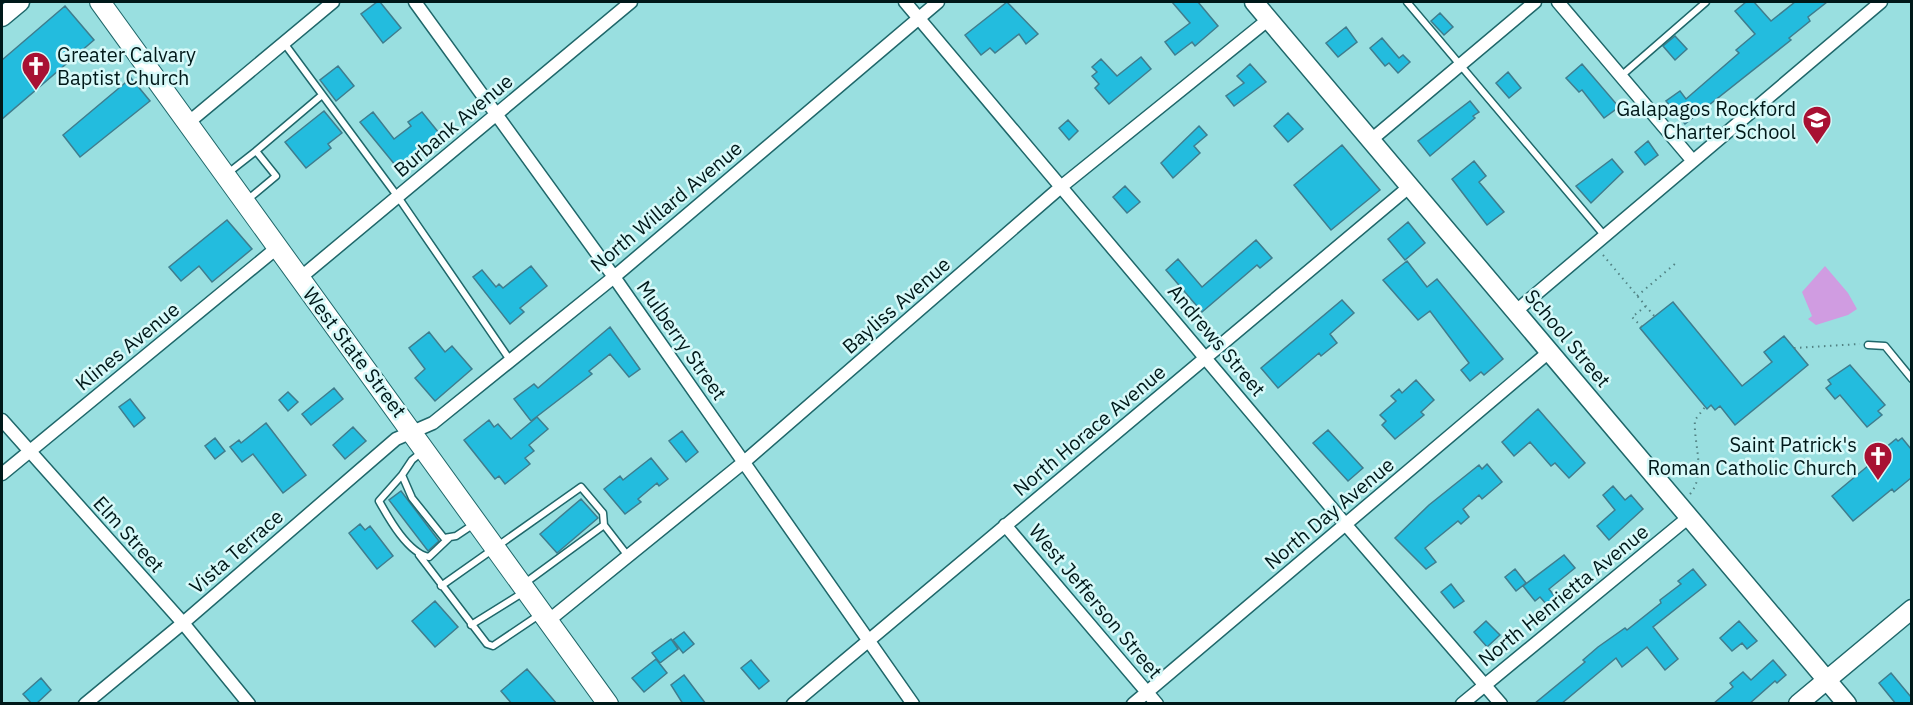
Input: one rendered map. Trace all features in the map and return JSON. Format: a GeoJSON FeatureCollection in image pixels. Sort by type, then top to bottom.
{"type":"FeatureCollection","features":[{"type":"Feature","properties":{"kind":"main road"},"geometry":{"type":"LineString","coordinates":[[2,16],[20,2]]}},
{"type":"Feature","properties":{"kind":"main road","name":"West State Street"},"geometry":{"type":"LineString","coordinates":[[100,2],[414,432],[608,704]]}},
{"type":"Feature","properties":{"kind":"main road","name":"School Street"},"geometry":{"type":"LineString","coordinates":[[1254,2],[1847,704]]}},
{"type":"Feature","properties":{"kind":"main road"},"geometry":{"type":"LineString","coordinates":[[1798,704],[1911,609]]}},
{"type":"Feature","properties":{"kind":"street"},"geometry":{"type":"LineString","coordinates":[[189,122],[333,2]]}},
{"type":"Feature","properties":{"kind":"street","name":"Mulberry Street"},"geometry":{"type":"LineString","coordinates":[[415,2],[614,277],[913,704]]}},
{"type":"Feature","properties":{"kind":"street","name":"Burbank Avenue"},"geometry":{"type":"LineString","coordinates":[[300,278],[631,2]]}},
{"type":"Feature","properties":{"kind":"street","name":"Andrews Street"},"geometry":{"type":"LineString","coordinates":[[905,2],[1346,525],[1501,704]]}},
{"type":"Feature","properties":{"kind":"street","name":"North Willard Avenue"},"geometry":{"type":"LineString","coordinates":[[414,432],[433,423],[614,277],[938,2]]}},
{"type":"Feature","properties":{"kind":"street"},"geometry":{"type":"LineString","coordinates":[[1371,140],[1535,2]]}},
{"type":"Feature","properties":{"kind":"street"},"geometry":{"type":"LineString","coordinates":[[1558,2],[1692,160]]}},
{"type":"Feature","properties":{"kind":"street"},"geometry":{"type":"LineString","coordinates":[[1516,311],[1867,6],[1881,2]]}},
{"type":"Feature","properties":{"kind":"street","name":"Bayliss Avenue"},"geometry":{"type":"LineString","coordinates":[[545,617],[628,556],[744,462],[1062,186],[1269,19]]}},
{"type":"Feature","properties":{"kind":"street","name":"North Horace Avenue"},"geometry":{"type":"LineString","coordinates":[[793,704],[1409,187]]}},
{"type":"Feature","properties":{"kind":"street","name":"Klines Avenue"},"geometry":{"type":"LineString","coordinates":[[2,474],[278,247]]}},
{"type":"Feature","properties":{"kind":"street","name":"North Day Avenue"},"geometry":{"type":"LineString","coordinates":[[1133,704],[1549,352]]}},
{"type":"Feature","properties":{"kind":"street","name":"Elm Street"},"geometry":{"type":"LineString","coordinates":[[2,420],[183,623],[249,704]]}},
{"type":"Feature","properties":{"kind":"street","name":"Vista Terrace"},"geometry":{"type":"LineString","coordinates":[[85,704],[183,623],[396,439],[414,432]]}},
{"type":"Feature","properties":{"kind":"street","name":"North Henrietta Avenue"},"geometry":{"type":"LineString","coordinates":[[1462,704],[1689,517]]}},
{"type":"Feature","properties":{"kind":"street","name":"West Jefferson Street"},"geometry":{"type":"LineString","coordinates":[[1005,525],[1156,704]]}},
{"type":"Feature","properties":{"kind":"lane"},"geometry":{"type":"LineString","coordinates":[[1407,2],[1604,235]]}},
{"type":"Feature","properties":{"kind":"lane"},"geometry":{"type":"LineString","coordinates":[[1621,76],[1706,2]]}},
{"type":"Feature","properties":{"kind":"lane"},"geometry":{"type":"LineString","coordinates":[[284,43],[398,197],[511,360]]}},
{"type":"Feature","properties":{"kind":"lane"},"geometry":{"type":"LineString","coordinates":[[226,175],[322,95]]}},
{"type":"Feature","properties":{"kind":"lane"},"geometry":{"type":"LineString","coordinates":[[246,201],[276,176],[256,151]]}},
{"type":"Feature","properties":{"kind":"lane"},"geometry":{"type":"LineString","coordinates":[[1868,345],[1885,346],[1911,379]]}},
{"type":"Feature","properties":{"kind":"lane"},"geometry":{"type":"LineString","coordinates":[[426,449],[412,460],[379,501],[487,644],[493,646],[545,617]]}},
{"type":"Feature","properties":{"kind":"lane"},"geometry":{"type":"LineString","coordinates":[[402,475],[404,483],[418,506],[437,531],[449,538]]}},
{"type":"Feature","properties":{"kind":"lane"},"geometry":{"type":"LineString","coordinates":[[441,586],[497,549],[581,487],[603,513],[604,525],[628,556]]}},
{"type":"Feature","properties":{"kind":"lane"},"geometry":{"type":"LineString","coordinates":[[419,555],[429,557],[449,538],[477,521]]}},
{"type":"Feature","properties":{"kind":"lane"},"geometry":{"type":"LineString","coordinates":[[471,625],[525,588],[604,525]]}},
{"type":"Feature","properties":{"kind":"path"},"geometry":{"type":"LineString","coordinates":[[1593,244],[1654,317]]}},
{"type":"Feature","properties":{"kind":"path"},"geometry":{"type":"LineString","coordinates":[[1637,296],[1676,264]]}},
{"type":"Feature","properties":{"kind":"path"},"geometry":{"type":"LineString","coordinates":[[1642,327],[1632,317],[1646,306]]}},
{"type":"Feature","properties":{"kind":"path"},"geometry":{"type":"LineString","coordinates":[[1794,348],[1848,343],[1868,345]]}},
{"type":"Feature","properties":{"kind":"path"},"geometry":{"type":"LineString","coordinates":[[1689,495],[1694,489],[1699,470],[1695,420],[1705,407]]}},
{"type":"Feature","properties":{"kind":"shaded area"},"geometry":{"type":"Polygon","coordinates":[[[1825,266],[1848,293],[1857,309],[1848,315],[1816,325],[1808,319],[1812,316],[1802,292],[1825,266]]]}},
{"type":"Feature","properties":{"kind":"building"},"geometry":{"type":"Polygon","coordinates":[[[380,2],[401,28],[383,43],[361,14],[380,2]]]}},
{"type":"Feature","properties":{"kind":"building"},"geometry":{"type":"Polygon","coordinates":[[[1007,2],[1038,34],[1026,44],[1019,34],[995,53],[990,48],[981,55],[965,35],[1007,2]]]}},
{"type":"Feature","properties":{"kind":"building"},"geometry":{"type":"Polygon","coordinates":[[[1172,2],[1198,2],[1218,26],[1195,46],[1192,42],[1175,55],[1165,42],[1190,23],[1172,2]]]}},
{"type":"Feature","properties":{"kind":"building"},"geometry":{"type":"Polygon","coordinates":[[[1746,2],[1754,2],[1771,21],[1795,2],[1827,2],[1808,17],[1810,21],[1789,38],[1791,40],[1685,124],[1666,101],[1680,91],[1686,99],[1739,53],[1736,50],[1755,34],[1735,11],[1746,2]]]}},
{"type":"Feature","properties":{"kind":"building"},"geometry":{"type":"Polygon","coordinates":[[[65,6],[94,40],[2,119],[2,60],[65,6]]]}},
{"type":"Feature","properties":{"kind":"building"},"geometry":{"type":"Polygon","coordinates":[[[1440,13],[1453,27],[1444,35],[1431,21],[1440,13]]]}},
{"type":"Feature","properties":{"kind":"building"},"geometry":{"type":"Polygon","coordinates":[[[1346,27],[1357,42],[1338,57],[1326,43],[1346,27]]]}},
{"type":"Feature","properties":{"kind":"building"},"geometry":{"type":"Polygon","coordinates":[[[1675,36],[1687,49],[1675,60],[1663,46],[1675,36]]]}},
{"type":"Feature","properties":{"kind":"building"},"geometry":{"type":"Polygon","coordinates":[[[1382,38],[1399,58],[1403,55],[1410,62],[1398,73],[1389,63],[1385,66],[1370,48],[1382,38]]]}},
{"type":"Feature","properties":{"kind":"building"},"geometry":{"type":"Polygon","coordinates":[[[1141,57],[1151,69],[1109,104],[1095,88],[1099,84],[1092,76],[1097,72],[1092,67],[1101,59],[1117,76],[1141,57]]]}},
{"type":"Feature","properties":{"kind":"building"},"geometry":{"type":"Polygon","coordinates":[[[1250,64],[1266,82],[1234,106],[1226,96],[1244,83],[1237,76],[1250,64]]]}},
{"type":"Feature","properties":{"kind":"building"},"geometry":{"type":"Polygon","coordinates":[[[1582,64],[1619,107],[1604,118],[1582,90],[1579,92],[1566,78],[1582,64]]]}},
{"type":"Feature","properties":{"kind":"building"},"geometry":{"type":"Polygon","coordinates":[[[338,66],[354,86],[336,101],[320,80],[338,66]]]}},
{"type":"Feature","properties":{"kind":"building"},"geometry":{"type":"Polygon","coordinates":[[[1508,72],[1521,88],[1509,98],[1496,83],[1508,72]]]}},
{"type":"Feature","properties":{"kind":"building"},"geometry":{"type":"Polygon","coordinates":[[[131,78],[150,101],[80,157],[63,135],[131,78]]]}},
{"type":"Feature","properties":{"kind":"building"},"geometry":{"type":"Polygon","coordinates":[[[1470,101],[1479,112],[1473,116],[1475,118],[1430,156],[1418,141],[1470,101]]]}},
{"type":"Feature","properties":{"kind":"building"},"geometry":{"type":"Polygon","coordinates":[[[324,111],[342,133],[328,144],[331,148],[306,168],[285,142],[324,111]]]}},
{"type":"Feature","properties":{"kind":"building"},"geometry":{"type":"Polygon","coordinates":[[[373,112],[394,139],[411,126],[408,122],[422,112],[439,133],[410,157],[413,160],[400,171],[360,122],[373,112]]]}},
{"type":"Feature","properties":{"kind":"building"},"geometry":{"type":"Polygon","coordinates":[[[1288,113],[1303,129],[1288,142],[1274,126],[1288,113]]]}},
{"type":"Feature","properties":{"kind":"building"},"geometry":{"type":"Polygon","coordinates":[[[1068,120],[1078,131],[1069,140],[1059,128],[1068,120]]]}},
{"type":"Feature","properties":{"kind":"building"},"geometry":{"type":"Polygon","coordinates":[[[1199,126],[1207,135],[1194,146],[1200,153],[1173,178],[1161,163],[1199,126]]]}},
{"type":"Feature","properties":{"kind":"building"},"geometry":{"type":"Polygon","coordinates":[[[1648,141],[1658,155],[1645,165],[1635,152],[1648,141]]]}},
{"type":"Feature","properties":{"kind":"building"},"geometry":{"type":"Polygon","coordinates":[[[1342,145],[1380,190],[1331,230],[1294,185],[1342,145]]]}},
{"type":"Feature","properties":{"kind":"building"},"geometry":{"type":"Polygon","coordinates":[[[1612,159],[1623,172],[1591,203],[1576,186],[1612,159]]]}},
{"type":"Feature","properties":{"kind":"building"},"geometry":{"type":"Polygon","coordinates":[[[1474,161],[1486,176],[1479,182],[1504,212],[1487,225],[1452,179],[1474,161]]]}},
{"type":"Feature","properties":{"kind":"building"},"geometry":{"type":"Polygon","coordinates":[[[1125,186],[1140,202],[1127,213],[1113,197],[1125,186]]]}},
{"type":"Feature","properties":{"kind":"building"},"geometry":{"type":"Polygon","coordinates":[[[227,220],[252,249],[212,282],[199,266],[181,281],[169,267],[227,220]]]}},
{"type":"Feature","properties":{"kind":"building"},"geometry":{"type":"Polygon","coordinates":[[[1408,222],[1425,243],[1405,260],[1388,239],[1408,222]]]}},
{"type":"Feature","properties":{"kind":"building"},"geometry":{"type":"Polygon","coordinates":[[[1256,240],[1272,258],[1260,268],[1257,265],[1202,312],[1166,270],[1178,259],[1202,287],[1256,240]]]}},
{"type":"Feature","properties":{"kind":"building"},"geometry":{"type":"Polygon","coordinates":[[[1407,261],[1427,287],[1437,279],[1503,359],[1484,375],[1481,372],[1470,381],[1461,370],[1469,363],[1430,311],[1418,320],[1383,280],[1407,261]]]}},
{"type":"Feature","properties":{"kind":"building"},"geometry":{"type":"Polygon","coordinates":[[[531,266],[547,286],[520,308],[524,312],[510,324],[473,277],[482,270],[496,287],[499,284],[503,288],[531,266]]]}},
{"type":"Feature","properties":{"kind":"building"},"geometry":{"type":"Polygon","coordinates":[[[1342,300],[1354,313],[1330,334],[1337,343],[1321,356],[1319,353],[1278,388],[1261,368],[1342,300]]]}},
{"type":"Feature","properties":{"kind":"building"},"geometry":{"type":"Polygon","coordinates":[[[1673,302],[1742,386],[1772,362],[1764,352],[1784,336],[1808,365],[1735,425],[1720,406],[1715,410],[1711,405],[1707,409],[1640,328],[1673,302]]]}},
{"type":"Feature","properties":{"kind":"building"},"geometry":{"type":"Polygon","coordinates":[[[610,327],[640,369],[629,377],[610,354],[589,371],[592,374],[531,421],[514,399],[534,384],[538,388],[610,327]]]}},
{"type":"Feature","properties":{"kind":"building"},"geometry":{"type":"Polygon","coordinates":[[[429,332],[445,352],[452,346],[472,369],[435,401],[415,378],[425,369],[409,348],[429,332]]]}},
{"type":"Feature","properties":{"kind":"building"},"geometry":{"type":"Polygon","coordinates":[[[1850,365],[1885,405],[1878,411],[1882,415],[1867,427],[1840,395],[1835,399],[1826,388],[1831,384],[1828,380],[1850,365]]]}},
{"type":"Feature","properties":{"kind":"building"},"geometry":{"type":"Polygon","coordinates":[[[1416,380],[1434,400],[1421,412],[1424,415],[1395,439],[1382,425],[1386,421],[1380,415],[1396,401],[1391,396],[1399,389],[1402,393],[1416,380]]]}},
{"type":"Feature","properties":{"kind":"building"},"geometry":{"type":"Polygon","coordinates":[[[334,388],[343,399],[311,425],[302,414],[334,388]]]}},
{"type":"Feature","properties":{"kind":"building"},"geometry":{"type":"Polygon","coordinates":[[[288,392],[298,402],[288,411],[279,400],[288,392]]]}},
{"type":"Feature","properties":{"kind":"building"},"geometry":{"type":"Polygon","coordinates":[[[130,399],[145,418],[134,427],[119,407],[130,399]]]}},
{"type":"Feature","properties":{"kind":"building"},"geometry":{"type":"Polygon","coordinates":[[[1538,409],[1585,463],[1569,478],[1555,463],[1551,466],[1530,442],[1514,456],[1502,442],[1538,409]]]}},
{"type":"Feature","properties":{"kind":"building"},"geometry":{"type":"Polygon","coordinates":[[[537,417],[548,429],[529,445],[534,451],[525,458],[530,464],[505,484],[499,476],[495,479],[464,440],[489,420],[494,427],[498,424],[511,439],[537,417]]]}},
{"type":"Feature","properties":{"kind":"building"},"geometry":{"type":"Polygon","coordinates":[[[266,423],[306,475],[283,493],[253,454],[242,462],[230,447],[239,440],[241,443],[266,423]]]}},
{"type":"Feature","properties":{"kind":"building"},"geometry":{"type":"Polygon","coordinates":[[[353,427],[366,441],[345,459],[333,445],[353,427]]]}},
{"type":"Feature","properties":{"kind":"building"},"geometry":{"type":"Polygon","coordinates":[[[1328,430],[1363,468],[1348,481],[1313,443],[1328,430]]]}},
{"type":"Feature","properties":{"kind":"building"},"geometry":{"type":"Polygon","coordinates":[[[682,431],[698,452],[686,462],[669,441],[682,431]]]}},
{"type":"Feature","properties":{"kind":"building"},"geometry":{"type":"Polygon","coordinates":[[[215,438],[225,451],[215,459],[205,446],[215,438]]]}},
{"type":"Feature","properties":{"kind":"building","name":"Saint Patrick's Roman Catholic Church"},"geometry":{"type":"Polygon","coordinates":[[[1902,438],[1911,449],[1911,478],[1894,492],[1892,489],[1853,521],[1832,496],[1869,465],[1865,460],[1883,446],[1885,448],[1896,439],[1898,441],[1902,438]]]}},
{"type":"Feature","properties":{"kind":"building"},"geometry":{"type":"Polygon","coordinates":[[[651,458],[668,479],[659,486],[657,483],[638,499],[641,502],[625,514],[604,489],[620,476],[623,480],[651,458]]]}},
{"type":"Feature","properties":{"kind":"building"},"geometry":{"type":"Polygon","coordinates":[[[1487,464],[1502,482],[1482,499],[1479,495],[1463,509],[1469,517],[1461,524],[1458,521],[1425,548],[1436,562],[1426,569],[1395,538],[1429,505],[1479,465],[1482,469],[1487,464]]]}},
{"type":"Feature","properties":{"kind":"building"},"geometry":{"type":"Polygon","coordinates":[[[1613,486],[1625,500],[1631,495],[1643,509],[1609,540],[1597,526],[1615,510],[1603,495],[1613,486]]]}},
{"type":"Feature","properties":{"kind":"building"},"geometry":{"type":"Polygon","coordinates":[[[401,491],[439,541],[428,551],[389,500],[401,491]]]}},
{"type":"Feature","properties":{"kind":"building"},"geometry":{"type":"Polygon","coordinates":[[[581,499],[598,518],[557,553],[540,534],[581,499]]]}},
{"type":"Feature","properties":{"kind":"building"},"geometry":{"type":"Polygon","coordinates":[[[360,524],[365,530],[370,526],[393,556],[377,569],[349,533],[360,524]]]}},
{"type":"Feature","properties":{"kind":"building"},"geometry":{"type":"Polygon","coordinates":[[[1564,555],[1575,568],[1549,589],[1556,598],[1547,605],[1540,597],[1535,601],[1523,586],[1564,555]]]}},
{"type":"Feature","properties":{"kind":"building"},"geometry":{"type":"Polygon","coordinates":[[[1515,569],[1526,583],[1516,591],[1505,577],[1515,569]]]}},
{"type":"Feature","properties":{"kind":"building"},"geometry":{"type":"Polygon","coordinates":[[[1693,569],[1706,585],[1653,627],[1678,659],[1665,670],[1647,647],[1622,667],[1616,658],[1561,704],[1534,704],[1585,662],[1583,660],[1598,647],[1625,628],[1627,630],[1661,603],[1660,600],[1681,584],[1678,581],[1693,569]]]}},
{"type":"Feature","properties":{"kind":"building"},"geometry":{"type":"Polygon","coordinates":[[[1451,584],[1464,601],[1454,608],[1441,592],[1451,584]]]}},
{"type":"Feature","properties":{"kind":"building"},"geometry":{"type":"Polygon","coordinates":[[[435,601],[458,627],[435,647],[412,621],[435,601]]]}},
{"type":"Feature","properties":{"kind":"building"},"geometry":{"type":"Polygon","coordinates":[[[1486,621],[1500,635],[1487,647],[1474,632],[1486,621]]]}},
{"type":"Feature","properties":{"kind":"building"},"geometry":{"type":"Polygon","coordinates":[[[1739,621],[1757,641],[1747,649],[1742,643],[1732,651],[1720,638],[1739,621]]]}},
{"type":"Feature","properties":{"kind":"building"},"geometry":{"type":"Polygon","coordinates":[[[684,632],[694,644],[683,653],[673,640],[684,632]]]}},
{"type":"Feature","properties":{"kind":"building"},"geometry":{"type":"Polygon","coordinates":[[[671,639],[678,649],[660,663],[652,653],[671,639]]]}},
{"type":"Feature","properties":{"kind":"building"},"geometry":{"type":"Polygon","coordinates":[[[656,659],[667,673],[644,692],[632,678],[656,659]]]}},
{"type":"Feature","properties":{"kind":"building"},"geometry":{"type":"Polygon","coordinates":[[[751,660],[769,681],[759,689],[741,668],[751,660]]]}},
{"type":"Feature","properties":{"kind":"building"},"geometry":{"type":"Polygon","coordinates":[[[1773,660],[1786,675],[1777,683],[1775,681],[1749,704],[1713,704],[1733,687],[1730,683],[1743,672],[1751,680],[1773,660]]]}},
{"type":"Feature","properties":{"kind":"building"},"geometry":{"type":"Polygon","coordinates":[[[527,669],[557,704],[512,704],[501,691],[527,669]]]}},
{"type":"Feature","properties":{"kind":"building"},"geometry":{"type":"Polygon","coordinates":[[[1891,673],[1911,697],[1911,704],[1896,704],[1879,683],[1891,673]]]}},
{"type":"Feature","properties":{"kind":"building"},"geometry":{"type":"Polygon","coordinates":[[[684,675],[706,704],[683,704],[671,685],[684,675]]]}},
{"type":"Feature","properties":{"kind":"building"},"geometry":{"type":"Polygon","coordinates":[[[41,678],[51,690],[36,704],[32,704],[23,694],[41,678]]]}},
{"type":"Feature","properties":{"kind":"place","name":"Greater Calvary Baptist Church"},"geometry":{"type":"Point","coordinates":[36,92]}},
{"type":"Feature","properties":{"kind":"place","name":"Galapagos Rockford Charter School"},"geometry":{"type":"Point","coordinates":[1817,146]}},
{"type":"Feature","properties":{"kind":"place","name":"Saint Patrick's Roman Catholic Church"},"geometry":{"type":"Point","coordinates":[1878,482]}}]}
